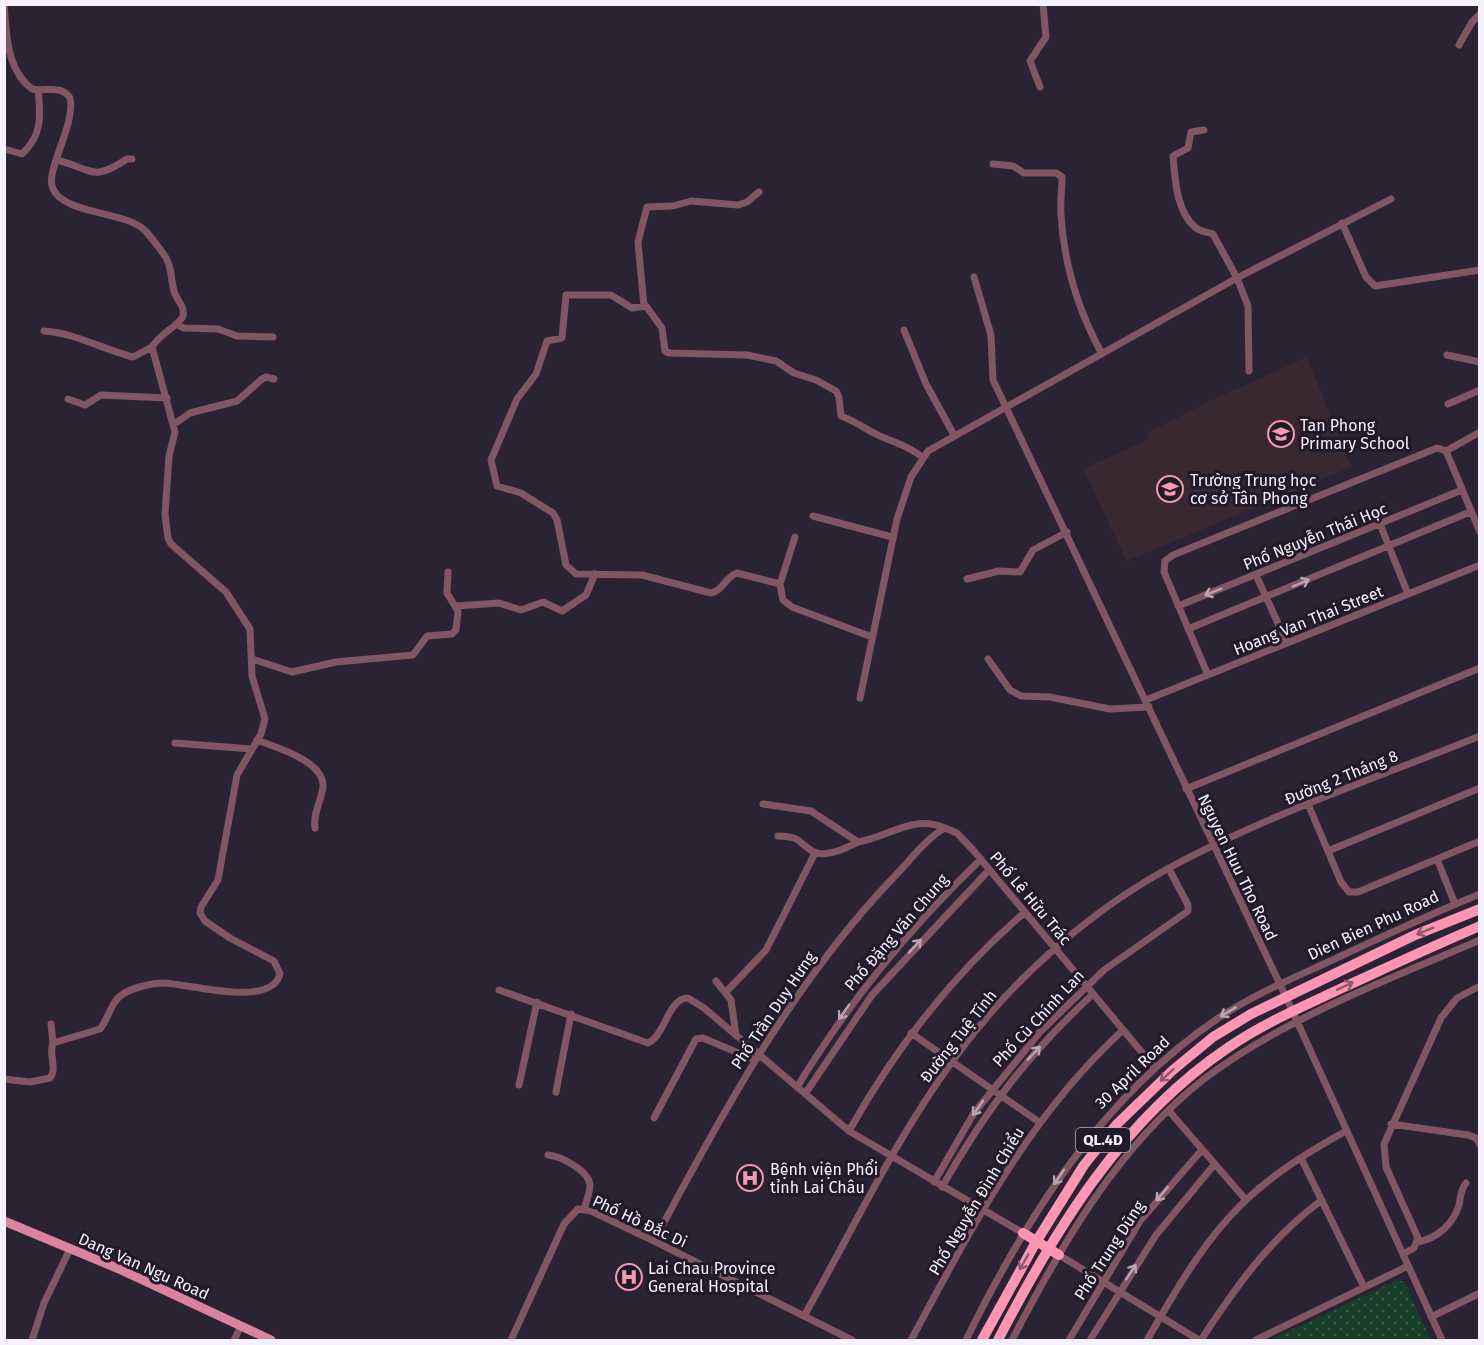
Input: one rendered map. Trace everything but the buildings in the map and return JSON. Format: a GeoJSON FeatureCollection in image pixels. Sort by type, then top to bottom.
{"type":"FeatureCollection","features":[{"type":"Feature","properties":{"kind":"highway","name":"Dien Bien Phu Road"},"geometry":{"type":"LineString","coordinates":[[1286,997],[1416,935],[1479,909]]}},
{"type":"Feature","properties":{"kind":"highway","name":"QL.4D"},"geometry":{"type":"LineString","coordinates":[[998,1341],[1048,1249],[1103,1165],[1165,1106],[1193,1073],[1230,1046],[1292,1011],[1479,926]]}},
{"type":"Feature","properties":{"kind":"highway","name":"30 April Road"},"geometry":{"type":"LineString","coordinates":[[982,1341],[1036,1242],[1084,1165],[1116,1125],[1153,1088],[1214,1037],[1286,997]]}},
{"type":"Feature","properties":{"kind":"highway"},"geometry":{"type":"LineString","coordinates":[[1023,1233],[1059,1255]]}},
{"type":"Feature","properties":{"kind":"main road","name":"Dang Van Ngu Road"},"geometry":{"type":"LineString","coordinates":[[4,1221],[271,1341]]}},
{"type":"Feature","properties":{"kind":"street"},"geometry":{"type":"LineString","coordinates":[[1040,87],[1030,61],[1046,37],[1042,4]]}},
{"type":"Feature","properties":{"kind":"street"},"geometry":{"type":"LineString","coordinates":[[4,6],[13,64],[26,85],[38,90],[58,89],[64,91],[70,98],[68,125],[50,180],[55,194],[63,202],[144,228],[166,258],[175,295],[183,310],[183,316],[161,334],[152,347],[133,357],[105,350],[71,334],[44,330]]}},
{"type":"Feature","properties":{"kind":"street"},"geometry":{"type":"LineString","coordinates":[[1459,45],[1479,14]]}},
{"type":"Feature","properties":{"kind":"street"},"geometry":{"type":"LineString","coordinates":[[4,149],[22,154],[37,136],[38,90]]}},
{"type":"Feature","properties":{"kind":"street"},"geometry":{"type":"LineString","coordinates":[[1204,129],[1193,131],[1188,148],[1173,156],[1177,192],[1192,224],[1199,230],[1213,234],[1237,278],[1250,314],[1249,371]]}},
{"type":"Feature","properties":{"kind":"street"},"geometry":{"type":"LineString","coordinates":[[57,160],[95,174],[110,171],[127,159],[132,159]]}},
{"type":"Feature","properties":{"kind":"street"},"geometry":{"type":"LineString","coordinates":[[993,164],[1013,165],[1024,173],[1056,173],[1062,177],[1061,213],[1070,270],[1085,321],[1102,354]]}},
{"type":"Feature","properties":{"kind":"street"},"geometry":{"type":"LineString","coordinates":[[644,306],[638,249],[642,217],[647,207],[673,206],[691,201],[738,205],[747,202],[759,192]]}},
{"type":"Feature","properties":{"kind":"street"},"geometry":{"type":"LineString","coordinates":[[860,698],[892,537],[907,486],[922,457],[954,435],[1237,278],[1391,199]]}},
{"type":"Feature","properties":{"kind":"street"},"geometry":{"type":"LineString","coordinates":[[1342,223],[1366,277],[1375,286],[1479,270]]}},
{"type":"Feature","properties":{"kind":"street","name":"Nguyen Huu Tho Road"},"geometry":{"type":"LineString","coordinates":[[974,277],[991,335],[992,375],[1286,997],[1442,1341]]}},
{"type":"Feature","properties":{"kind":"street"},"geometry":{"type":"LineString","coordinates":[[780,584],[736,573],[718,591],[711,593],[642,575],[580,575],[569,570],[564,560],[557,520],[553,513],[521,493],[497,486],[493,477],[491,460],[517,399],[536,374],[547,341],[562,338],[566,295],[609,295],[632,308],[644,306],[650,310],[662,328],[666,352],[756,356],[776,361],[794,373],[816,380],[836,391],[841,416],[903,443],[922,457]]}},
{"type":"Feature","properties":{"kind":"street"},"geometry":{"type":"LineString","coordinates":[[176,324],[184,328],[218,329],[237,336],[273,338]]}},
{"type":"Feature","properties":{"kind":"street"},"geometry":{"type":"LineString","coordinates":[[904,330],[926,384],[954,435]]}},
{"type":"Feature","properties":{"kind":"street"},"geometry":{"type":"LineString","coordinates":[[53,1043],[100,1029],[116,1001],[129,991],[163,983],[244,994],[278,980],[280,970],[277,963],[230,938],[205,921],[200,913],[201,907],[218,880],[231,819],[234,784],[257,741],[265,719],[252,676],[250,629],[230,596],[171,544],[168,538],[165,514],[169,456],[174,440],[173,425],[152,347]]}},
{"type":"Feature","properties":{"kind":"street"},"geometry":{"type":"LineString","coordinates":[[1447,355],[1479,362]]}},
{"type":"Feature","properties":{"kind":"street"},"geometry":{"type":"LineString","coordinates":[[173,425],[190,413],[237,401],[266,377],[274,379]]}},
{"type":"Feature","properties":{"kind":"street"},"geometry":{"type":"LineString","coordinates":[[1448,404],[1479,390]]}},
{"type":"Feature","properties":{"kind":"street"},"geometry":{"type":"LineString","coordinates":[[68,399],[85,405],[101,395],[167,398]]}},
{"type":"Feature","properties":{"kind":"street"},"geometry":{"type":"LineString","coordinates":[[1208,675],[1164,572],[1165,561],[1218,535],[1418,453],[1432,448],[1444,450],[1479,432]]}},
{"type":"Feature","properties":{"kind":"street"},"geometry":{"type":"LineString","coordinates":[[1444,450],[1479,532]]}},
{"type":"Feature","properties":{"kind":"street","name":"Phố Nguyễn Thái Học"},"geometry":{"type":"LineString","coordinates":[[1178,606],[1462,490]]}},
{"type":"Feature","properties":{"kind":"street"},"geometry":{"type":"LineString","coordinates":[[1188,629],[1470,512]]}},
{"type":"Feature","properties":{"kind":"street"},"geometry":{"type":"LineString","coordinates":[[813,516],[892,537]]}},
{"type":"Feature","properties":{"kind":"street"},"geometry":{"type":"LineString","coordinates":[[1380,524],[1408,594]]}},
{"type":"Feature","properties":{"kind":"street"},"geometry":{"type":"LineString","coordinates":[[967,579],[999,571],[1020,572],[1033,550],[1067,532]]}},
{"type":"Feature","properties":{"kind":"street"},"geometry":{"type":"LineString","coordinates":[[795,537],[780,584],[781,596],[792,607],[872,637]]}},
{"type":"Feature","properties":{"kind":"street","name":"Hoang Van Thai Street"},"geometry":{"type":"LineString","coordinates":[[988,659],[1010,690],[1021,696],[1050,697],[1110,709],[1148,704],[1208,675],[1479,565]]}},
{"type":"Feature","properties":{"kind":"street"},"geometry":{"type":"LineString","coordinates":[[252,659],[292,672],[359,658],[409,656],[416,651],[427,636],[455,633],[456,606],[447,593],[448,572]]}},
{"type":"Feature","properties":{"kind":"street"},"geometry":{"type":"LineString","coordinates":[[456,606],[499,603],[521,610],[543,602],[562,610],[586,595],[595,574]]}},
{"type":"Feature","properties":{"kind":"street"},"geometry":{"type":"LineString","coordinates":[[1256,575],[1287,643]]}},
{"type":"Feature","properties":{"kind":"street"},"geometry":{"type":"LineString","coordinates":[[1186,789],[1479,668]]}},
{"type":"Feature","properties":{"kind":"street","name":"Đường 2 Tháng 8"},"geometry":{"type":"LineString","coordinates":[[1213,846],[1308,804],[1479,736]]}},
{"type":"Feature","properties":{"kind":"street"},"geometry":{"type":"LineString","coordinates":[[257,741],[297,755],[318,774],[323,787],[314,815],[315,828]]}},
{"type":"Feature","properties":{"kind":"street"},"geometry":{"type":"LineString","coordinates":[[175,743],[251,749]]}},
{"type":"Feature","properties":{"kind":"street"},"geometry":{"type":"LineString","coordinates":[[1328,851],[1479,788]]}},
{"type":"Feature","properties":{"kind":"street"},"geometry":{"type":"LineString","coordinates":[[763,804],[811,811],[858,842]]}},
{"type":"Feature","properties":{"kind":"street"},"geometry":{"type":"LineString","coordinates":[[1308,804],[1344,887],[1353,893],[1479,841]]}},
{"type":"Feature","properties":{"kind":"street"},"geometry":{"type":"LineString","coordinates":[[778,836],[800,839],[815,853],[836,851],[908,824],[929,824],[945,828]]}},
{"type":"Feature","properties":{"kind":"street","name":"Phố Lê Hữu Trác"},"geometry":{"type":"LineString","coordinates":[[945,828],[953,830],[981,859],[1155,1068]]}},
{"type":"Feature","properties":{"kind":"street","name":"Phố Trần Duy Hưng"},"geometry":{"type":"LineString","coordinates":[[654,1241],[757,1057],[850,925],[945,828]]}},
{"type":"Feature","properties":{"kind":"street","name":"Đường Tuệ Tĩnh"},"geometry":{"type":"LineString","coordinates":[[804,1316],[890,1157],[952,1061],[998,1005],[1057,949],[1101,912],[1169,868],[1213,846]]}},
{"type":"Feature","properties":{"kind":"street"},"geometry":{"type":"LineString","coordinates":[[726,993],[766,950],[815,853]]}},
{"type":"Feature","properties":{"kind":"street","name":"Phố Đặng Văn Chung"},"geometry":{"type":"LineString","coordinates":[[797,1087],[842,1016],[880,966],[981,859]]}},
{"type":"Feature","properties":{"kind":"street"},"geometry":{"type":"LineString","coordinates":[[1437,860],[1455,904]]}},
{"type":"Feature","properties":{"kind":"street","name":"Phố Cù Chính Lan"},"geometry":{"type":"LineString","coordinates":[[934,1182],[959,1137],[992,1088],[1040,1032],[1086,985],[1125,954],[1188,911],[1188,905],[1169,868]]}},
{"type":"Feature","properties":{"kind":"street","name":"Phố Đặng Văn Chung"},"geometry":{"type":"LineString","coordinates":[[805,1094],[851,1024],[890,974],[989,870]]}},
{"type":"Feature","properties":{"kind":"street","name":"Dien Bien Phu Road"},"geometry":{"type":"LineString","coordinates":[[1279,984],[1479,894]]}},
{"type":"Feature","properties":{"kind":"street"},"geometry":{"type":"LineString","coordinates":[[849,1131],[911,1033],[973,959],[1025,912]]}},
{"type":"Feature","properties":{"kind":"street","name":"QL.4D"},"geometry":{"type":"LineString","coordinates":[[1012,1341],[1085,1211],[1165,1106],[1229,1061],[1297,1023],[1479,940]]}},
{"type":"Feature","properties":{"kind":"street"},"geometry":{"type":"LineString","coordinates":[[880,966],[890,974]]}},
{"type":"Feature","properties":{"kind":"street"},"geometry":{"type":"LineString","coordinates":[[716,981],[726,993],[733,1007],[736,1035]]}},
{"type":"Feature","properties":{"kind":"street","name":"30 April Road"},"geometry":{"type":"LineString","coordinates":[[966,1341],[1023,1233],[1079,1149],[1155,1068],[1219,1017],[1279,984]]}},
{"type":"Feature","properties":{"kind":"street"},"geometry":{"type":"LineString","coordinates":[[1418,1242],[1383,1159],[1384,1144],[1391,1124],[1441,1018],[1457,998],[1479,986]]}},
{"type":"Feature","properties":{"kind":"street"},"geometry":{"type":"LineString","coordinates":[[500,990],[648,1043],[653,1041],[678,1002],[685,997],[704,1008],[736,1035],[757,1057],[849,1131],[1023,1233]]}},
{"type":"Feature","properties":{"kind":"street","name":"Phố Cù Chính Lan"},"geometry":{"type":"LineString","coordinates":[[942,1187],[1000,1094],[1031,1056],[1093,994]]}},
{"type":"Feature","properties":{"kind":"street"},"geometry":{"type":"LineString","coordinates":[[519,1085],[537,1002]]}},
{"type":"Feature","properties":{"kind":"street"},"geometry":{"type":"LineString","coordinates":[[556,1092],[572,1014]]}},
{"type":"Feature","properties":{"kind":"street"},"geometry":{"type":"LineString","coordinates":[[4,1079],[30,1082],[50,1078],[54,1073],[51,1024]]}},
{"type":"Feature","properties":{"kind":"street","name":"Phố Nguyễn Đình Chiểu"},"geometry":{"type":"LineString","coordinates":[[911,1341],[983,1210],[1039,1122],[1077,1075],[1123,1030]]}},
{"type":"Feature","properties":{"kind":"street"},"geometry":{"type":"LineString","coordinates":[[911,1033],[1039,1122]]}},
{"type":"Feature","properties":{"kind":"street"},"geometry":{"type":"LineString","coordinates":[[654,1118],[696,1039],[704,1038],[757,1057]]}},
{"type":"Feature","properties":{"kind":"street"},"geometry":{"type":"LineString","coordinates":[[1165,1106],[1201,1151],[1246,1200]]}},
{"type":"Feature","properties":{"kind":"street"},"geometry":{"type":"LineString","coordinates":[[1391,1124],[1468,1135],[1476,1138],[1479,1145]]}},
{"type":"Feature","properties":{"kind":"street"},"geometry":{"type":"LineString","coordinates":[[1147,1341],[1205,1247],[1246,1200],[1301,1158],[1346,1131]]}},
{"type":"Feature","properties":{"kind":"street","name":"Phố Trung Dũng"},"geometry":{"type":"LineString","coordinates":[[1069,1341],[1102,1281],[1140,1221],[1201,1151]]}},
{"type":"Feature","properties":{"kind":"street"},"geometry":{"type":"LineString","coordinates":[[510,1341],[564,1224],[581,1209],[590,1187],[587,1178],[563,1160],[548,1155]]}},
{"type":"Feature","properties":{"kind":"street"},"geometry":{"type":"LineString","coordinates":[[1301,1158],[1364,1287]]}},
{"type":"Feature","properties":{"kind":"street","name":"Phố Trung Dũng"},"geometry":{"type":"LineString","coordinates":[[1090,1341],[1119,1291],[1173,1211],[1214,1166]]}},
{"type":"Feature","properties":{"kind":"street"},"geometry":{"type":"LineString","coordinates":[[1403,1254],[1418,1242],[1435,1237],[1442,1231],[1456,1212],[1460,1192],[1466,1183]]}},
{"type":"Feature","properties":{"kind":"street"},"geometry":{"type":"LineString","coordinates":[[1059,1255],[1200,1341],[1260,1258],[1289,1227],[1322,1200]]}},
{"type":"Feature","properties":{"kind":"street","name":"Phố Hồ Đắc Di"},"geometry":{"type":"LineString","coordinates":[[581,1209],[654,1241],[852,1341]]}},
{"type":"Feature","properties":{"kind":"street"},"geometry":{"type":"LineString","coordinates":[[32,1341],[44,1303],[70,1249]]}},
{"type":"Feature","properties":{"kind":"street"},"geometry":{"type":"LineString","coordinates":[[1256,1341],[1408,1266]]}},
{"type":"Feature","properties":{"kind":"street"},"geometry":{"type":"LineString","coordinates":[[1431,1317],[1479,1293]]}},
{"type":"Feature","properties":{"kind":"street"},"geometry":{"type":"LineString","coordinates":[[234,1341],[241,1326]]}},
{"type":"Feature","properties":{"kind":"shaded area"},"geometry":{"type":"Polygon","coordinates":[[[1307,357],[1351,467],[1127,561],[1083,469],[1149,439],[1146,434],[1210,401],[1307,357]]]}},
{"type":"Feature","properties":{"kind":"green space"},"geometry":{"type":"Polygon","coordinates":[[[1395,1281],[1404,1281],[1431,1340],[1270,1340],[1395,1281]]]}},
{"type":"Feature","properties":{"kind":"place","name":"Tan Phong Primary School"},"geometry":{"type":"Point","coordinates":[1281,434]}},
{"type":"Feature","properties":{"kind":"place","name":"Trường Trung học cơ sở Tân Phong"},"geometry":{"type":"Point","coordinates":[1170,489]}},
{"type":"Feature","properties":{"kind":"place","name":"Bệnh viện Phổi tỉnh Lai Châu"},"geometry":{"type":"Point","coordinates":[750,1178]}},
{"type":"Feature","properties":{"kind":"place","name":"Lai Chau Province General Hospital"},"geometry":{"type":"Point","coordinates":[629,1277]}}]}
